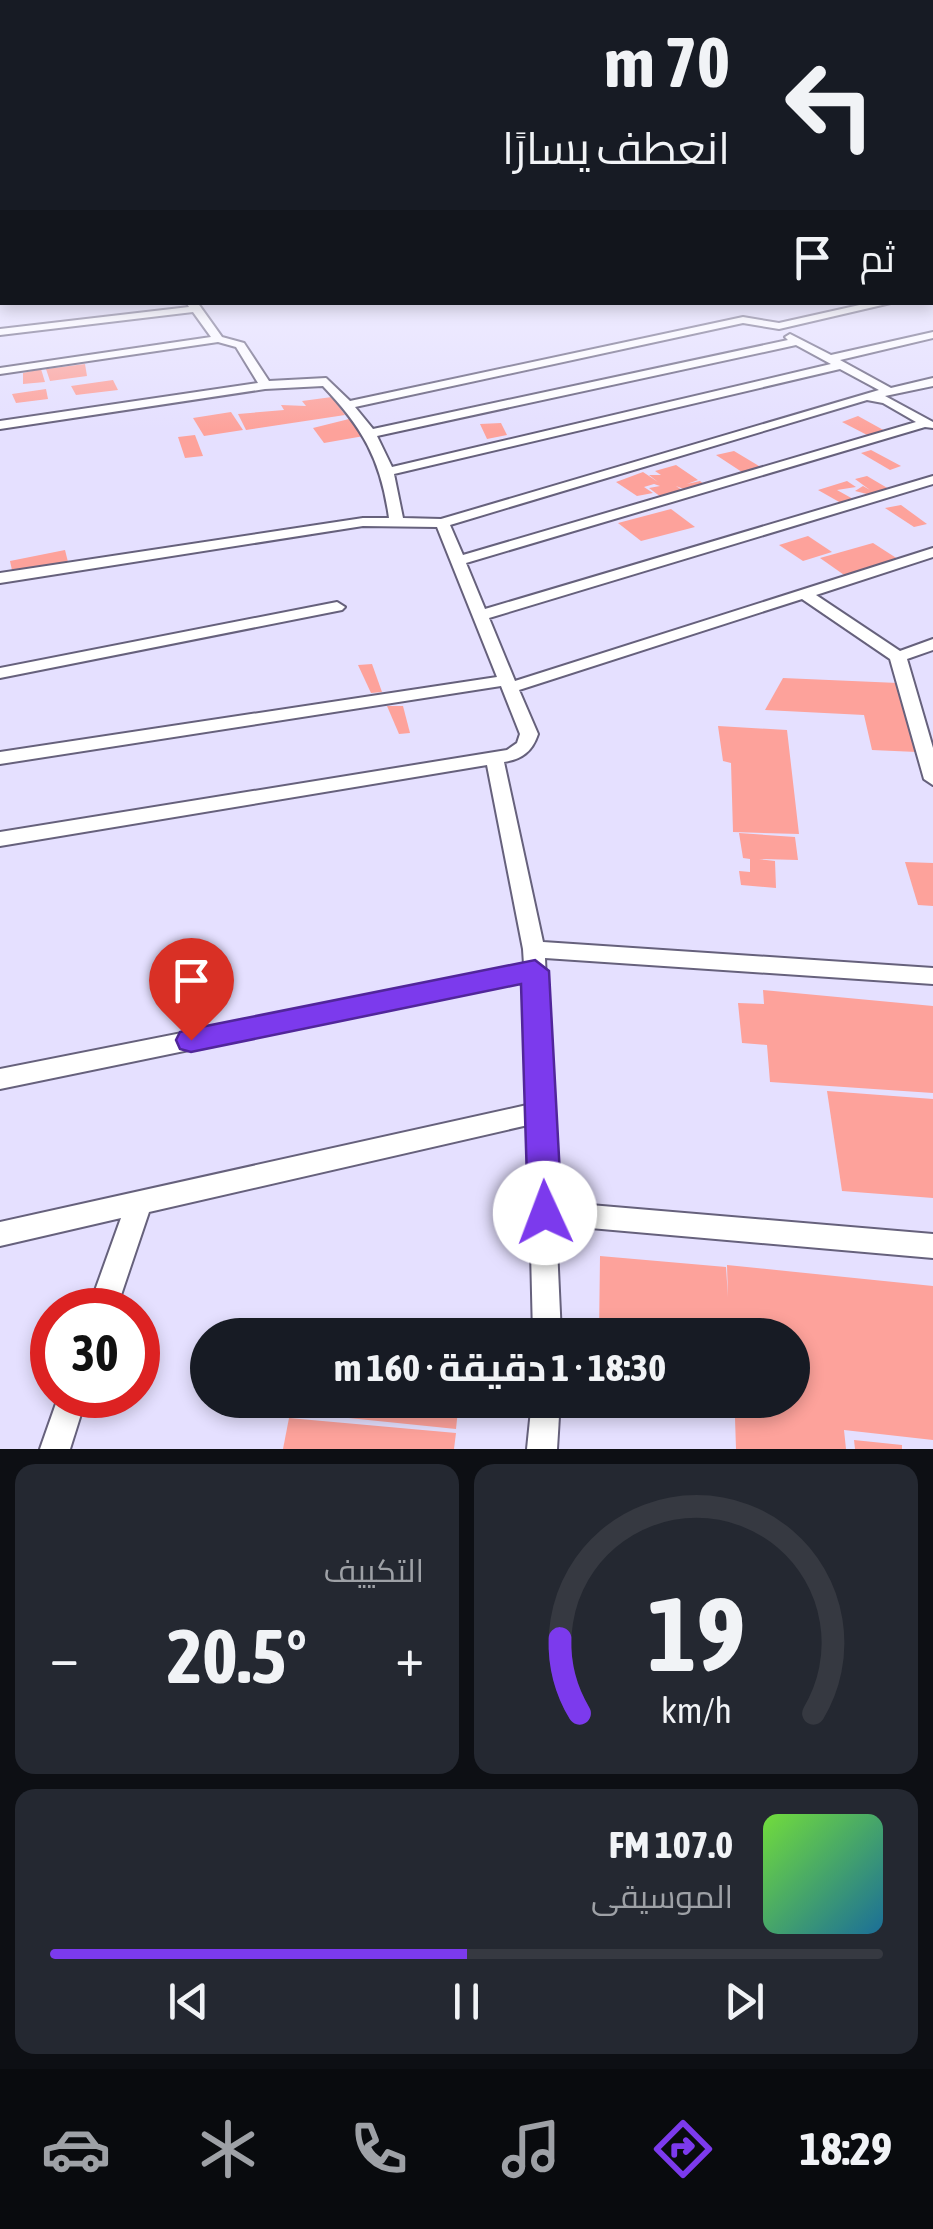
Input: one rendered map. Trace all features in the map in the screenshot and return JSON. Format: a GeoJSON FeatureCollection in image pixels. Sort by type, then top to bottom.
{"type":"FeatureCollection","features":[{"type":"Feature","properties":{"kind":"street"},"geometry":{"type":"LineString","coordinates":[[348,404],[744,320],[778,326],[876,305]]}},
{"type":"Feature","properties":{"kind":"street"},"geometry":{"type":"LineString","coordinates":[[0,332],[194,306],[218,338]]}},
{"type":"Feature","properties":{"kind":"street"},"geometry":{"type":"LineString","coordinates":[[778,326],[796,342],[892,392]]}},
{"type":"Feature","properties":{"kind":"street"},"geometry":{"type":"LineString","coordinates":[[391,472],[933,335]]}},
{"type":"Feature","properties":{"kind":"street"},"geometry":{"type":"LineString","coordinates":[[0,371],[218,338],[240,345],[265,385]]}},
{"type":"Feature","properties":{"kind":"street"},"geometry":{"type":"LineString","coordinates":[[369,434],[796,342]]}},
{"type":"Feature","properties":{"kind":"street"},"geometry":{"type":"LineString","coordinates":[[0,425],[265,385],[326,382],[348,404],[391,472],[398,522]]}},
{"type":"Feature","properties":{"kind":"street"},"geometry":{"type":"LineString","coordinates":[[0,578],[304,529],[442,523],[933,382]]}},
{"type":"Feature","properties":{"kind":"street"},"geometry":{"type":"LineString","coordinates":[[872,398],[886,400],[929,425]]}},
{"type":"Feature","properties":{"kind":"street"},"geometry":{"type":"LineString","coordinates":[[458,562],[929,425]]}},
{"type":"Feature","properties":{"kind":"street"},"geometry":{"type":"LineString","coordinates":[[480,616],[933,480]]}},
{"type":"Feature","properties":{"kind":"street"},"geometry":{"type":"LineString","coordinates":[[0,839],[512,755],[525,746],[529,734],[442,523]]}},
{"type":"Feature","properties":{"kind":"street"},"geometry":{"type":"LineString","coordinates":[[0,758],[508,684],[933,552]]}},
{"type":"Feature","properties":{"kind":"street"},"geometry":{"type":"LineString","coordinates":[[804,593],[898,658],[933,779]]}},
{"type":"Feature","properties":{"kind":"street"},"geometry":{"type":"LineString","coordinates":[[0,673],[337,606]]}},
{"type":"Feature","properties":{"kind":"street"},"geometry":{"type":"LineString","coordinates":[[898,658],[933,644]]}},
{"type":"Feature","properties":{"kind":"street"},"geometry":{"type":"LineString","coordinates":[[494,757],[534,960],[546,1318]]}},
{"type":"Feature","properties":{"kind":"street"},"geometry":{"type":"LineString","coordinates":[[0,1079],[534,960],[933,976]]}},
{"type":"Feature","properties":{"kind":"street"},"geometry":{"type":"LineString","coordinates":[[0,1234],[541,1112]]}},
{"type":"Feature","properties":{"kind":"street"},"geometry":{"type":"LineString","coordinates":[[110,1288],[139,1202]]}},
{"type":"Feature","properties":{"kind":"street"},"geometry":{"type":"LineString","coordinates":[[545,1213],[933,1246]]}},
{"type":"Feature","properties":{"kind":"street"},"geometry":{"type":"LineString","coordinates":[[54,1449],[65,1418]]}},
{"type":"Feature","properties":{"kind":"street"},"geometry":{"type":"LineString","coordinates":[[542,1449],[545,1418]]}},
{"type":"Feature","properties":{"kind":"building"},"geometry":{"type":"Polygon","coordinates":[[[85,364],[87,376],[50,381],[46,369],[85,364]]]}},
{"type":"Feature","properties":{"kind":"building"},"geometry":{"type":"Polygon","coordinates":[[[41,369],[45,382],[23,384],[23,373],[41,369]]]}},
{"type":"Feature","properties":{"kind":"building"},"geometry":{"type":"Polygon","coordinates":[[[113,380],[118,390],[76,395],[71,386],[113,380]]]}},
{"type":"Feature","properties":{"kind":"building"},"geometry":{"type":"Polygon","coordinates":[[[46,389],[48,399],[16,403],[12,394],[46,389]]]}},
{"type":"Feature","properties":{"kind":"building"},"geometry":{"type":"Polygon","coordinates":[[[332,397],[345,415],[246,430],[238,414],[284,410],[281,405],[306,406],[302,401],[332,397]]]}},
{"type":"Feature","properties":{"kind":"building"},"geometry":{"type":"Polygon","coordinates":[[[231,412],[243,430],[204,436],[193,418],[231,412]]]}},
{"type":"Feature","properties":{"kind":"building"},"geometry":{"type":"Polygon","coordinates":[[[858,416],[887,432],[869,436],[842,422],[858,416]]]}},
{"type":"Feature","properties":{"kind":"building"},"geometry":{"type":"Polygon","coordinates":[[[349,419],[364,436],[324,443],[313,428],[349,419]]]}},
{"type":"Feature","properties":{"kind":"building"},"geometry":{"type":"Polygon","coordinates":[[[501,423],[507,435],[487,439],[480,424],[501,423]]]}},
{"type":"Feature","properties":{"kind":"building"},"geometry":{"type":"Polygon","coordinates":[[[195,435],[203,456],[185,458],[178,437],[195,435]]]}},
{"type":"Feature","properties":{"kind":"building"},"geometry":{"type":"Polygon","coordinates":[[[871,450],[901,466],[890,470],[861,453],[871,450]]]}},
{"type":"Feature","properties":{"kind":"building"},"geometry":{"type":"Polygon","coordinates":[[[734,451],[764,469],[745,474],[716,455],[734,451]]]}},
{"type":"Feature","properties":{"kind":"building"},"geometry":{"type":"Polygon","coordinates":[[[676,465],[698,480],[687,484],[700,481],[705,485],[686,490],[676,486],[682,490],[661,497],[649,488],[660,486],[654,484],[644,487],[653,493],[637,496],[616,482],[643,472],[658,482],[649,475],[661,475],[655,471],[676,465]]]}},
{"type":"Feature","properties":{"kind":"building"},"geometry":{"type":"Polygon","coordinates":[[[867,476],[889,489],[867,494],[855,491],[863,486],[870,490],[855,479],[867,476]]]}},
{"type":"Feature","properties":{"kind":"building"},"geometry":{"type":"Polygon","coordinates":[[[847,481],[856,487],[837,490],[853,499],[841,503],[818,490],[847,481]]]}},
{"type":"Feature","properties":{"kind":"building"},"geometry":{"type":"Polygon","coordinates":[[[901,505],[927,524],[914,527],[885,508],[901,505]]]}},
{"type":"Feature","properties":{"kind":"building"},"geometry":{"type":"Polygon","coordinates":[[[671,509],[695,527],[641,541],[618,523],[671,509]]]}},
{"type":"Feature","properties":{"kind":"building"},"geometry":{"type":"Polygon","coordinates":[[[808,536],[832,552],[803,561],[779,545],[808,536]]]}},
{"type":"Feature","properties":{"kind":"building"},"geometry":{"type":"Polygon","coordinates":[[[873,543],[901,561],[847,577],[820,558],[873,543]]]}},
{"type":"Feature","properties":{"kind":"building"},"geometry":{"type":"Polygon","coordinates":[[[65,550],[68,562],[13,575],[10,561],[65,550]]]}},
{"type":"Feature","properties":{"kind":"building"},"geometry":{"type":"Polygon","coordinates":[[[372,664],[382,692],[371,693],[358,665],[372,664]]]}},
{"type":"Feature","properties":{"kind":"building"},"geometry":{"type":"Polygon","coordinates":[[[783,678],[898,683],[917,752],[872,750],[864,715],[765,710],[783,678]]]}},
{"type":"Feature","properties":{"kind":"building"},"geometry":{"type":"Polygon","coordinates":[[[387,706],[403,706],[410,733],[399,734],[387,706]]]}},
{"type":"Feature","properties":{"kind":"building"},"geometry":{"type":"Polygon","coordinates":[[[718,726],[787,730],[799,834],[733,832],[731,763],[723,761],[718,726]]]}},
{"type":"Feature","properties":{"kind":"building"},"geometry":{"type":"Polygon","coordinates":[[[739,833],[795,837],[798,860],[759,859],[775,861],[776,888],[741,885],[739,871],[750,872],[750,859],[743,858],[739,833]]]}},
{"type":"Feature","properties":{"kind":"building"},"geometry":{"type":"Polygon","coordinates":[[[905,862],[933,863],[933,906],[918,905],[905,862]]]}},
{"type":"Feature","properties":{"kind":"building"},"geometry":{"type":"Polygon","coordinates":[[[763,990],[933,1006],[933,1093],[770,1082],[767,1045],[742,1043],[738,1003],[764,1004],[763,990]]]}},
{"type":"Feature","properties":{"kind":"building"},"geometry":{"type":"Polygon","coordinates":[[[827,1091],[933,1099],[933,1198],[842,1191],[827,1091]]]}},
{"type":"Feature","properties":{"kind":"building"},"geometry":{"type":"Polygon","coordinates":[[[600,1256],[726,1267],[728,1297],[727,1265],[933,1286],[933,1440],[844,1430],[846,1449],[736,1449],[735,1418],[810,1418],[810,1318],[599,1318],[600,1256]]]}},
{"type":"Feature","properties":{"kind":"building"},"geometry":{"type":"Polygon","coordinates":[[[289,1418],[456,1433],[454,1449],[283,1449],[289,1418]]]}},
{"type":"Feature","properties":{"kind":"building"},"geometry":{"type":"Polygon","coordinates":[[[349,1418],[457,1418],[456,1429],[349,1418]]]}},
{"type":"Feature","properties":{"kind":"building"},"geometry":{"type":"Polygon","coordinates":[[[854,1440],[902,1445],[902,1449],[855,1449],[854,1440]]]}},
{"type":"Feature","properties":{"kind":"route"},"geometry":{"type":"LineString","coordinates":[[191,1040],[535,971],[545,1213]]}}]}
